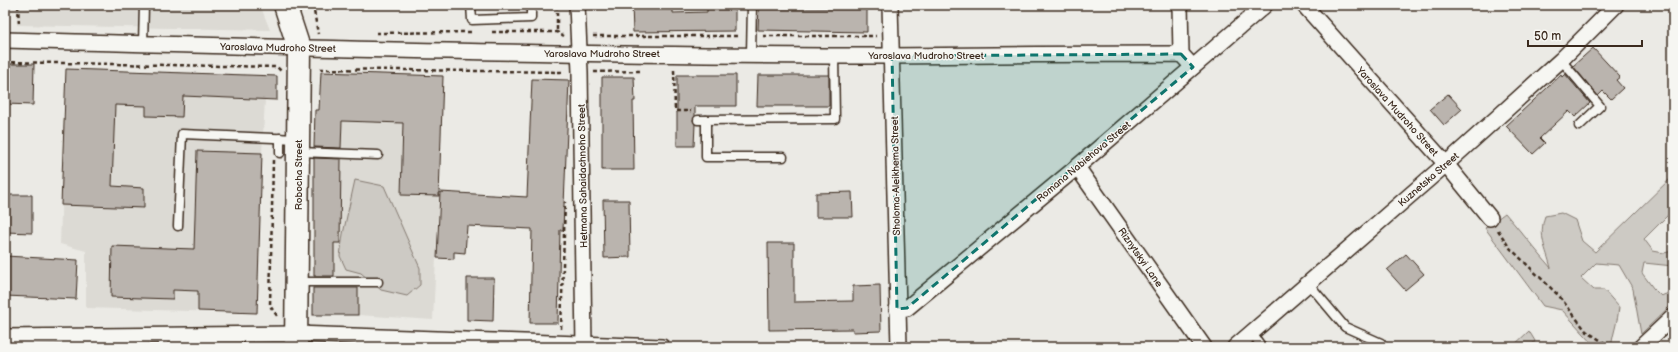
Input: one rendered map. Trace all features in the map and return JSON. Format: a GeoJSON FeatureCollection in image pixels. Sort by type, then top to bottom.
{"type":"FeatureCollection","features":[{"type":"Feature","properties":{"kind":"street","name":"Robocha Street"},"geometry":{"type":"LineString","coordinates":[[285,5],[297,42],[287,144],[297,282],[290,338]]}},
{"type":"Feature","properties":{"kind":"street","name":"Hetmana Sahaidachnoho Street"},"geometry":{"type":"LineString","coordinates":[[577,5],[580,72],[584,346]]}},
{"type":"Feature","properties":{"kind":"street","name":"Sholoma-Aleikhema Street"},"geometry":{"type":"LineString","coordinates":[[890,5],[899,347]]}},
{"type":"Feature","properties":{"kind":"street"},"geometry":{"type":"LineString","coordinates":[[1180,5],[1181,54],[1194,67]]}},
{"type":"Feature","properties":{"kind":"street","name":"Romana Nabiehova Street"},"geometry":{"type":"LineString","coordinates":[[897,309],[907,308],[1077,167],[1265,5]]}},
{"type":"Feature","properties":{"kind":"street","name":"Yaroslava Mudroho Street"},"geometry":{"type":"LineString","coordinates":[[1304,5],[1446,164],[1490,218]]}},
{"type":"Feature","properties":{"kind":"street","name":"Kuznetska Street"},"geometry":{"type":"LineString","coordinates":[[1234,347],[1446,164],[1561,60],[1616,5]]}},
{"type":"Feature","properties":{"kind":"street","name":"Yaroslava Mudroho Street"},"geometry":{"type":"LineString","coordinates":[[5,40],[144,44],[297,42],[579,53],[892,56],[1181,54]]}},
{"type":"Feature","properties":{"kind":"street","name":"Riznytskyi Lane"},"geometry":{"type":"LineString","coordinates":[[1077,167],[1204,347]]}},
{"type":"Feature","properties":{"kind":"street"},"geometry":{"type":"LineString","coordinates":[[1641,347],[1673,317]]}},
{"type":"Feature","properties":{"kind":"street"},"geometry":{"type":"LineString","coordinates":[[5,337],[163,341],[290,338],[662,347]]}},
{"type":"Feature","properties":{"kind":"lane"},"geometry":{"type":"LineString","coordinates":[[144,5],[144,44]]}},
{"type":"Feature","properties":{"kind":"lane"},"geometry":{"type":"LineString","coordinates":[[471,5],[472,20],[531,18],[531,5]]}},
{"type":"Feature","properties":{"kind":"lane"},"geometry":{"type":"LineString","coordinates":[[752,5],[752,54]]}},
{"type":"Feature","properties":{"kind":"lane"},"geometry":{"type":"LineString","coordinates":[[783,157],[706,157],[702,120],[835,119],[834,55]]}},
{"type":"Feature","properties":{"kind":"lane"},"geometry":{"type":"LineString","coordinates":[[1561,60],[1600,106],[1579,126]]}},
{"type":"Feature","properties":{"kind":"lane"},"geometry":{"type":"LineString","coordinates":[[178,226],[182,134],[287,144],[378,155]]}},
{"type":"Feature","properties":{"kind":"lane"},"geometry":{"type":"LineString","coordinates":[[297,282],[378,282]]}},
{"type":"Feature","properties":{"kind":"lane"},"geometry":{"type":"LineString","coordinates":[[1308,283],[1345,327],[1381,343]]}},
{"type":"Feature","properties":{"kind":"lane"},"geometry":{"type":"LineString","coordinates":[[1251,332],[1262,347]]}},
{"type":"Feature","properties":{"kind":"path"},"geometry":{"type":"LineString","coordinates":[[18,5],[19,30]]}},
{"type":"Feature","properties":{"kind":"path"},"geometry":{"type":"LineString","coordinates":[[313,5],[318,33]]}},
{"type":"Feature","properties":{"kind":"path"},"geometry":{"type":"LineString","coordinates":[[557,5],[557,32]]}},
{"type":"Feature","properties":{"kind":"path"},"geometry":{"type":"LineString","coordinates":[[374,33],[478,32]]}},
{"type":"Feature","properties":{"kind":"path"},"geometry":{"type":"LineString","coordinates":[[486,32],[557,32],[564,36],[892,36]]}},
{"type":"Feature","properties":{"kind":"path"},"geometry":{"type":"LineString","coordinates":[[297,42],[318,33],[326,33]]}},
{"type":"Feature","properties":{"kind":"path"},"geometry":{"type":"LineString","coordinates":[[5,62],[277,67],[283,73]]}},
{"type":"Feature","properties":{"kind":"path"},"geometry":{"type":"LineString","coordinates":[[320,69],[580,72]]}},
{"type":"Feature","properties":{"kind":"path"},"geometry":{"type":"LineString","coordinates":[[674,70],[675,111],[696,110]]}},
{"type":"Feature","properties":{"kind":"path"},"geometry":{"type":"LineString","coordinates":[[287,144],[273,146],[270,306],[279,318],[290,338]]}},
{"type":"Feature","properties":{"kind":"path"},"geometry":{"type":"LineString","coordinates":[[560,344],[566,200]]}},
{"type":"Feature","properties":{"kind":"path"},"geometry":{"type":"LineString","coordinates":[[1490,218],[1509,246],[1560,297],[1586,331],[1611,347]]}},
{"type":"Feature","properties":{"kind":"highlighted area"},"geometry":{"type":"Polygon","coordinates":[[[1181,54],[1193,67],[907,308],[897,309],[892,56],[1181,54]]]}},
{"type":"Feature","properties":{"kind":"shaded area"},"geometry":{"type":"Polygon","coordinates":[[[17,5],[260,5],[270,30],[17,25],[17,5]]]}},
{"type":"Feature","properties":{"kind":"shaded area"},"geometry":{"type":"Polygon","coordinates":[[[66,69],[277,76],[277,100],[265,100],[257,313],[86,308],[86,251],[60,244],[66,69]]]}},
{"type":"Feature","properties":{"kind":"shaded area"},"geometry":{"type":"Polygon","coordinates":[[[315,110],[342,111],[403,123],[401,194],[439,196],[433,320],[358,315],[313,315],[315,110]]]}},
{"type":"Feature","properties":{"kind":"shaded area"},"geometry":{"type":"Polygon","coordinates":[[[1673,176],[1673,210],[1644,239],[1653,251],[1664,253],[1673,251],[1673,266],[1644,263],[1642,273],[1661,296],[1671,292],[1673,293],[1673,303],[1641,334],[1633,289],[1619,265],[1596,263],[1581,278],[1594,290],[1604,290],[1619,307],[1611,347],[1596,347],[1562,310],[1543,306],[1485,228],[1505,213],[1551,268],[1545,248],[1542,230],[1545,216],[1561,213],[1575,220],[1582,241],[1595,252],[1673,176]]]}},
{"type":"Feature","properties":{"kind":"shaded area"},"geometry":{"type":"Polygon","coordinates":[[[355,180],[384,186],[420,268],[420,285],[407,296],[381,290],[361,273],[346,269],[340,256],[343,234],[355,180]]]}},
{"type":"Feature","properties":{"kind":"shaded area"},"geometry":{"type":"Polygon","coordinates":[[[1529,331],[1535,341],[1531,347],[1512,347],[1529,331]]]}},
{"type":"Feature","properties":{"kind":"building"},"geometry":{"type":"Polygon","coordinates":[[[632,5],[673,5],[673,13],[707,12],[707,5],[735,5],[735,31],[633,32],[632,5]]]}},
{"type":"Feature","properties":{"kind":"building"},"geometry":{"type":"Polygon","coordinates":[[[759,5],[867,8],[867,32],[758,30],[759,5]]]}},
{"type":"Feature","properties":{"kind":"building"},"geometry":{"type":"Polygon","coordinates":[[[1593,48],[1620,77],[1616,80],[1623,88],[1611,99],[1603,91],[1598,96],[1573,66],[1593,48]]]}},
{"type":"Feature","properties":{"kind":"building"},"geometry":{"type":"Polygon","coordinates":[[[5,64],[34,64],[33,105],[5,104],[5,64]]]}},
{"type":"Feature","properties":{"kind":"building"},"geometry":{"type":"Polygon","coordinates":[[[66,69],[277,76],[277,100],[183,96],[182,117],[146,116],[146,106],[115,105],[112,186],[144,188],[144,208],[61,205],[66,69]]]}},
{"type":"Feature","properties":{"kind":"building"},"geometry":{"type":"Polygon","coordinates":[[[321,72],[443,76],[439,196],[401,195],[403,123],[342,121],[341,148],[314,147],[315,110],[319,110],[321,72]]]}},
{"type":"Feature","properties":{"kind":"building"},"geometry":{"type":"Polygon","coordinates":[[[1565,74],[1590,103],[1575,117],[1569,111],[1540,138],[1545,143],[1533,154],[1506,126],[1561,75],[1562,77],[1565,74]]]}},
{"type":"Feature","properties":{"kind":"building"},"geometry":{"type":"Polygon","coordinates":[[[677,75],[736,75],[736,106],[695,106],[695,116],[693,120],[695,124],[694,146],[677,146],[677,75]]]}},
{"type":"Feature","properties":{"kind":"building"},"geometry":{"type":"Polygon","coordinates":[[[758,75],[829,75],[829,106],[757,106],[758,75]]]}},
{"type":"Feature","properties":{"kind":"building"},"geometry":{"type":"Polygon","coordinates":[[[602,77],[634,77],[634,170],[602,170],[602,77]]]}},
{"type":"Feature","properties":{"kind":"building"},"geometry":{"type":"Polygon","coordinates":[[[532,79],[569,80],[563,230],[560,230],[558,323],[530,323],[532,229],[467,226],[465,253],[454,252],[454,259],[437,258],[440,192],[527,197],[532,79]]]}},
{"type":"Feature","properties":{"kind":"building"},"geometry":{"type":"Polygon","coordinates":[[[1448,94],[1462,109],[1444,125],[1430,109],[1448,94]]]}},
{"type":"Feature","properties":{"kind":"building"},"geometry":{"type":"Polygon","coordinates":[[[197,151],[262,153],[257,313],[198,311],[198,291],[173,290],[173,299],[111,297],[112,246],[194,249],[197,151]]]}},
{"type":"Feature","properties":{"kind":"building"},"geometry":{"type":"Polygon","coordinates":[[[314,158],[341,159],[340,243],[334,243],[334,276],[314,276],[314,158]]]}},
{"type":"Feature","properties":{"kind":"building"},"geometry":{"type":"Polygon","coordinates":[[[852,192],[853,217],[816,217],[816,193],[852,192]]]}},
{"type":"Feature","properties":{"kind":"building"},"geometry":{"type":"Polygon","coordinates":[[[5,195],[32,195],[32,233],[5,232],[5,195]]]}},
{"type":"Feature","properties":{"kind":"building"},"geometry":{"type":"Polygon","coordinates":[[[603,200],[629,200],[630,257],[604,258],[603,200]]]}},
{"type":"Feature","properties":{"kind":"building"},"geometry":{"type":"Polygon","coordinates":[[[768,243],[794,243],[794,302],[853,301],[853,286],[880,285],[881,331],[853,332],[853,329],[769,330],[768,243]]]}},
{"type":"Feature","properties":{"kind":"building"},"geometry":{"type":"Polygon","coordinates":[[[1406,254],[1424,274],[1405,290],[1387,270],[1406,254]]]}},
{"type":"Feature","properties":{"kind":"building"},"geometry":{"type":"Polygon","coordinates":[[[5,256],[78,260],[76,299],[5,296],[5,256]]]}},
{"type":"Feature","properties":{"kind":"building"},"geometry":{"type":"Polygon","coordinates":[[[467,278],[494,278],[493,321],[467,320],[467,278]]]}},
{"type":"Feature","properties":{"kind":"building"},"geometry":{"type":"Polygon","coordinates":[[[313,288],[358,288],[358,315],[313,315],[313,288]]]}}]}
